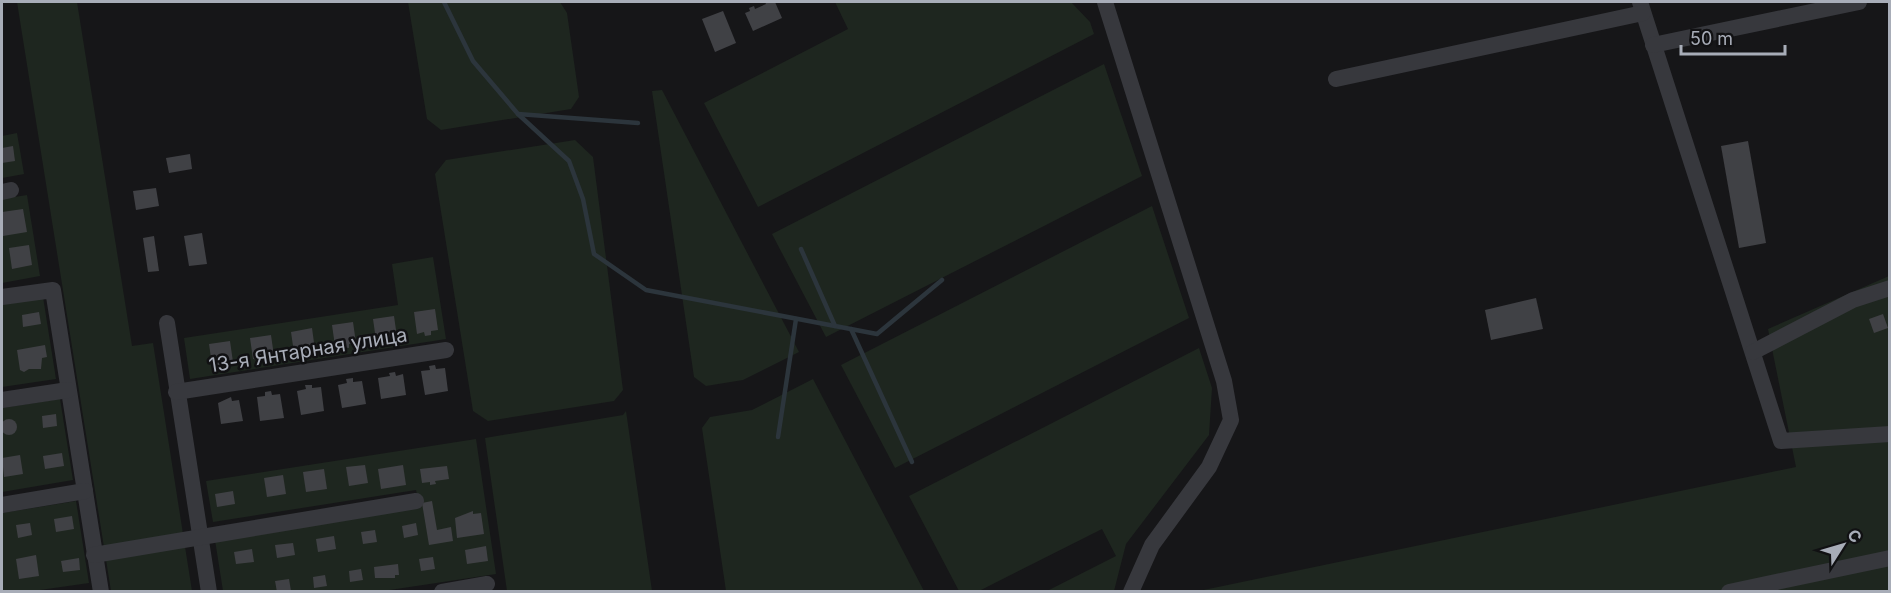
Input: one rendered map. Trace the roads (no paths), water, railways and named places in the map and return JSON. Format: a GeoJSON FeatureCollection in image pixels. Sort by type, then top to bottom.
{"type":"FeatureCollection","features":[{"type":"Feature","properties":{"kind":"street"},"geometry":{"type":"LineString","coordinates":[[1105,2],[1224,381],[1231,420],[1209,467],[1152,545],[1131,591]]}},
{"type":"Feature","properties":{"kind":"street"},"geometry":{"type":"LineString","coordinates":[[1653,45],[1859,2]]}},
{"type":"Feature","properties":{"kind":"street"},"geometry":{"type":"LineString","coordinates":[[1336,79],[1641,7],[1781,441],[1890,434]]}},
{"type":"Feature","properties":{"kind":"street"},"geometry":{"type":"LineString","coordinates":[[1753,352],[1853,300],[1890,288]]}},
{"type":"Feature","properties":{"kind":"street"},"geometry":{"type":"LineString","coordinates":[[2,297],[53,290],[100,591]]}},
{"type":"Feature","properties":{"kind":"street"},"geometry":{"type":"LineString","coordinates":[[167,323],[209,591]]}},
{"type":"Feature","properties":{"kind":"street","name":"13-я Янтарная улица"},"geometry":{"type":"LineString","coordinates":[[176,392],[446,350]]}},
{"type":"Feature","properties":{"kind":"street"},"geometry":{"type":"LineString","coordinates":[[2,400],[68,390]]}},
{"type":"Feature","properties":{"kind":"street"},"geometry":{"type":"LineString","coordinates":[[2,505],[85,491]]}},
{"type":"Feature","properties":{"kind":"street"},"geometry":{"type":"LineString","coordinates":[[94,555],[416,501]]}},
{"type":"Feature","properties":{"kind":"street"},"geometry":{"type":"LineString","coordinates":[[1730,591],[1890,558]]}},
{"type":"Feature","properties":{"kind":"street"},"geometry":{"type":"LineString","coordinates":[[442,591],[487,584]]}},
{"type":"Feature","properties":{"kind":"waterway"},"geometry":{"type":"LineString","coordinates":[[444,2],[473,61],[518,114],[569,161],[583,199],[594,254],[646,290],[877,334],[942,280]]}},
{"type":"Feature","properties":{"kind":"waterway"},"geometry":{"type":"LineString","coordinates":[[518,114],[638,123]]}},
{"type":"Feature","properties":{"kind":"waterway"},"geometry":{"type":"LineString","coordinates":[[801,249],[835,326]]}},
{"type":"Feature","properties":{"kind":"waterway"},"geometry":{"type":"LineString","coordinates":[[778,437],[796,319]]}},
{"type":"Feature","properties":{"kind":"waterway"},"geometry":{"type":"LineString","coordinates":[[851,329],[912,462]]}}]}
